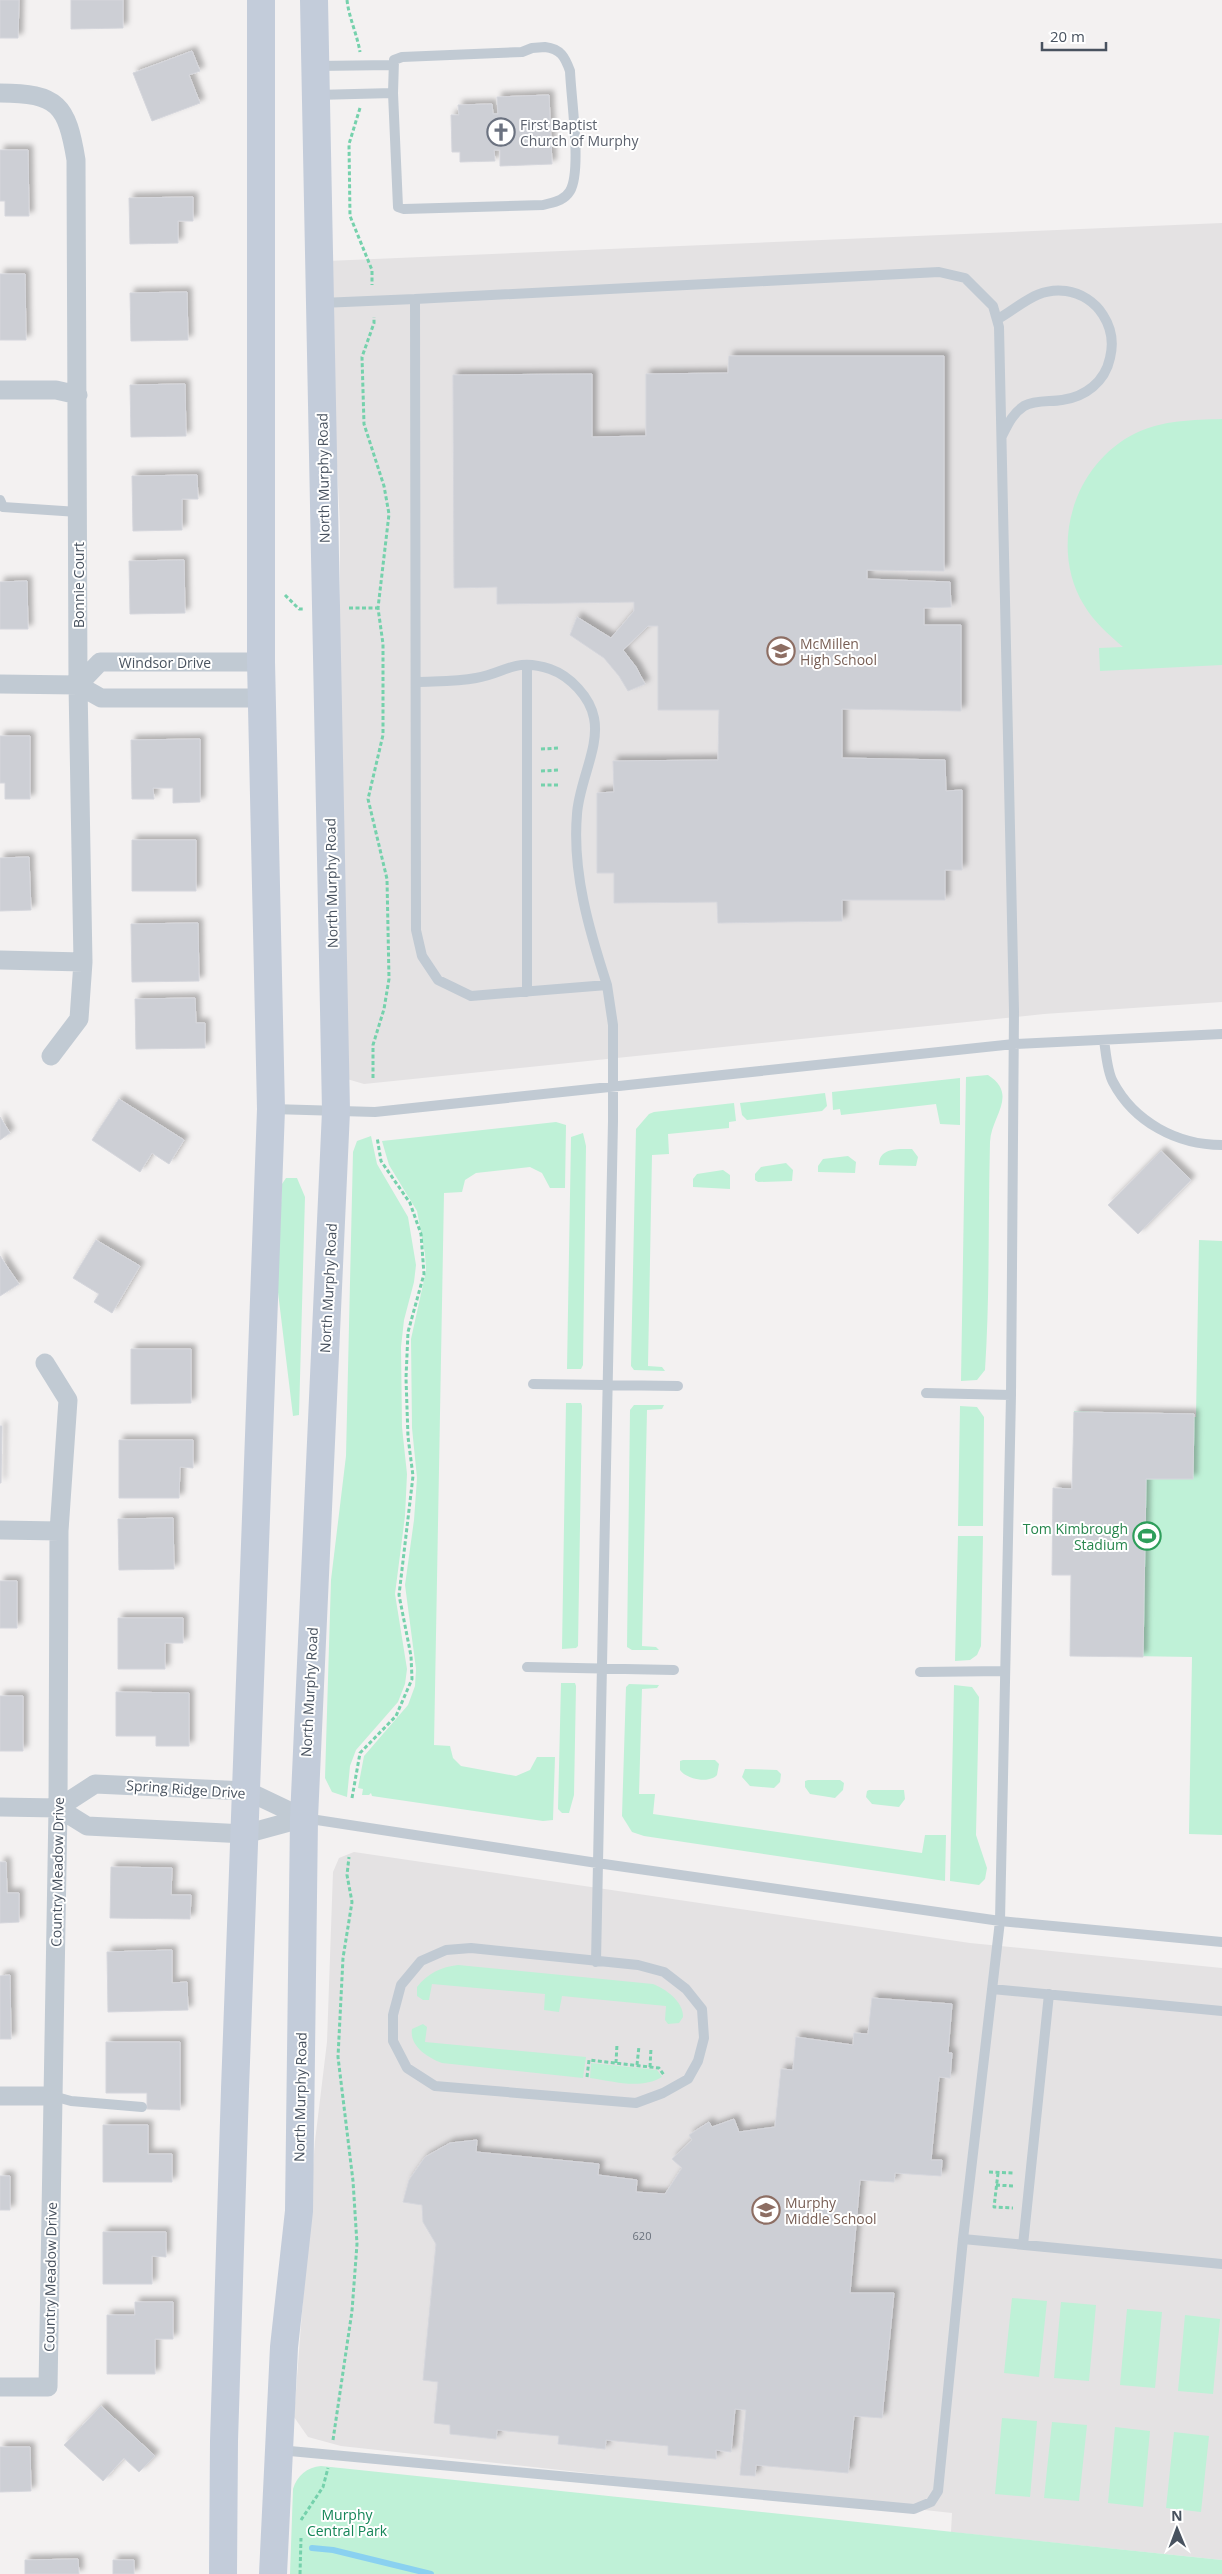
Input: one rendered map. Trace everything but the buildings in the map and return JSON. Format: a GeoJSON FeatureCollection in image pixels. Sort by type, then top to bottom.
{"type":"FeatureCollection","features":[{"type":"Feature","properties":{"kind":"main road"},"geometry":{"type":"LineString","coordinates":[[223,2574],[224,2431],[271,1109],[261,662],[261,0]]}},
{"type":"Feature","properties":{"kind":"main road","name":"North Murphy Road"},"geometry":{"type":"LineString","coordinates":[[273,2574],[284,2347],[299,2211],[304,1818],[336,1111],[314,0]]}},
{"type":"Feature","properties":{"kind":"street","name":"Bonnie Court"},"geometry":{"type":"LineString","coordinates":[[0,93],[27,94],[60,107],[67,119],[76,160],[78,685],[83,962],[78,1019],[51,1056]]}},
{"type":"Feature","properties":{"kind":"street"},"geometry":{"type":"LineString","coordinates":[[0,390],[56,390],[78,395]]}},
{"type":"Feature","properties":{"kind":"street","name":"Windsor Drive"},"geometry":{"type":"LineString","coordinates":[[78,685],[100,662],[261,662]]}},
{"type":"Feature","properties":{"kind":"street"},"geometry":{"type":"LineString","coordinates":[[0,684],[78,685],[101,698],[262,698]]}},
{"type":"Feature","properties":{"kind":"street"},"geometry":{"type":"LineString","coordinates":[[0,960],[83,962]]}},
{"type":"Feature","properties":{"kind":"street","name":"Country Meadow Drive"},"geometry":{"type":"LineString","coordinates":[[0,2387],[48,2387],[58,1808],[59,1531],[68,1400],[46,1364]]}},
{"type":"Feature","properties":{"kind":"street"},"geometry":{"type":"LineString","coordinates":[[0,1530],[59,1531]]}},
{"type":"Feature","properties":{"kind":"street","name":"Spring Ridge Drive"},"geometry":{"type":"LineString","coordinates":[[58,1808],[95,1784],[247,1791],[304,1818]]}},
{"type":"Feature","properties":{"kind":"street"},"geometry":{"type":"LineString","coordinates":[[0,1807],[58,1808],[87,1826],[245,1834],[304,1818]]}},
{"type":"Feature","properties":{"kind":"street"},"geometry":{"type":"LineString","coordinates":[[0,2096],[53,2096]]}},
{"type":"Feature","properties":{"kind":"lane"},"geometry":{"type":"LineString","coordinates":[[532,48],[556,49],[565,58],[570,71],[575,172],[570,193],[561,201],[544,205],[404,209],[398,207],[393,65],[394,60],[402,57],[511,53],[532,48]]}},
{"type":"Feature","properties":{"kind":"lane"},"geometry":{"type":"LineString","coordinates":[[314,66],[393,65]]}},
{"type":"Feature","properties":{"kind":"lane"},"geometry":{"type":"LineString","coordinates":[[315,95],[393,93]]}},
{"type":"Feature","properties":{"kind":"lane"},"geometry":{"type":"LineString","coordinates":[[279,2450],[914,2508],[931,2502],[938,2491],[963,2239],[1000,1921],[1011,1395],[1014,1044],[1002,436],[998,319],[993,306],[965,278],[939,272],[320,303]]}},
{"type":"Feature","properties":{"kind":"lane"},"geometry":{"type":"LineString","coordinates":[[998,319],[1036,295],[1056,290],[1069,292],[1093,303],[1108,324],[1112,337],[1109,363],[1096,384],[1075,397],[1025,406],[1012,415],[1002,436]]}},
{"type":"Feature","properties":{"kind":"lane"},"geometry":{"type":"LineString","coordinates":[[415,298],[416,930],[420,950],[429,969],[438,980],[454,990],[471,996],[607,985]]}},
{"type":"Feature","properties":{"kind":"lane"},"geometry":{"type":"LineString","coordinates":[[0,500],[3,507],[78,512]]}},
{"type":"Feature","properties":{"kind":"lane"},"geometry":{"type":"LineString","coordinates":[[416,682],[471,679],[511,666],[527,665],[549,669],[568,680],[587,701],[594,716],[594,744],[585,771],[576,816],[579,871],[586,922],[607,985],[613,1025],[614,1087],[596,1962]]}},
{"type":"Feature","properties":{"kind":"lane"},"geometry":{"type":"LineString","coordinates":[[527,665],[527,992]]}},
{"type":"Feature","properties":{"kind":"lane"},"geometry":{"type":"LineString","coordinates":[[271,1109],[375,1112],[1014,1044],[1222,1034]]}},
{"type":"Feature","properties":{"kind":"lane"},"geometry":{"type":"LineString","coordinates":[[1104,1040],[1112,1080],[1134,1112],[1173,1137],[1210,1145],[1222,1145]]}},
{"type":"Feature","properties":{"kind":"lane"},"geometry":{"type":"LineString","coordinates":[[533,1384],[678,1386]]}},
{"type":"Feature","properties":{"kind":"lane"},"geometry":{"type":"LineString","coordinates":[[926,1394],[1011,1395]]}},
{"type":"Feature","properties":{"kind":"lane"},"geometry":{"type":"LineString","coordinates":[[527,1667],[674,1670]]}},
{"type":"Feature","properties":{"kind":"lane"},"geometry":{"type":"LineString","coordinates":[[920,1672],[1005,1671]]}},
{"type":"Feature","properties":{"kind":"lane"},"geometry":{"type":"LineString","coordinates":[[304,1818],[597,1864],[1000,1921],[1222,1942]]}},
{"type":"Feature","properties":{"kind":"lane"},"geometry":{"type":"LineString","coordinates":[[471,1948],[596,1962],[638,1966],[664,1972],[686,1990],[702,2009],[704,2038],[698,2061],[688,2080],[663,2093],[636,2103],[435,2086],[407,2068],[393,2041],[393,2015],[401,1985],[421,1962],[446,1950],[471,1948]]}},
{"type":"Feature","properties":{"kind":"lane"},"geometry":{"type":"LineString","coordinates":[[992,1989],[1222,2011]]}},
{"type":"Feature","properties":{"kind":"lane"},"geometry":{"type":"LineString","coordinates":[[1023,2245],[1049,1994]]}},
{"type":"Feature","properties":{"kind":"lane"},"geometry":{"type":"LineString","coordinates":[[53,2096],[71,2101],[142,2107]]}},
{"type":"Feature","properties":{"kind":"lane"},"geometry":{"type":"LineString","coordinates":[[963,2239],[1222,2264]]}},
{"type":"Feature","properties":{"kind":"path"},"geometry":{"type":"LineString","coordinates":[[281,592],[299,609],[305,609]]}},
{"type":"Feature","properties":{"kind":"path"},"geometry":{"type":"LineString","coordinates":[[343,608],[378,608],[383,644],[382,735],[368,799],[388,879],[389,979],[384,1009],[373,1045],[373,1078]]}},
{"type":"Feature","properties":{"kind":"path"},"geometry":{"type":"LineString","coordinates":[[537,749],[559,748]]}},
{"type":"Feature","properties":{"kind":"path"},"geometry":{"type":"LineString","coordinates":[[538,771],[559,770]]}},
{"type":"Feature","properties":{"kind":"path"},"geometry":{"type":"LineString","coordinates":[[538,785],[558,785]]}},
{"type":"Feature","properties":{"kind":"path"},"geometry":{"type":"LineString","coordinates":[[352,1798],[360,1753],[396,1716],[412,1678],[411,1656],[399,1595],[412,1476],[408,1436],[406,1378],[408,1332],[424,1274],[420,1234],[410,1203],[381,1161],[377,1137]]}},
{"type":"Feature","properties":{"kind":"path"},"geometry":{"type":"LineString","coordinates":[[300,2574],[302,2519],[323,2487],[331,2455],[352,2311],[357,2244],[353,2181],[338,2057],[343,1958],[352,1902],[347,1875],[349,1857]]}},
{"type":"Feature","properties":{"kind":"path"},"geometry":{"type":"LineString","coordinates":[[616,2063],[617,2044]]}},
{"type":"Feature","properties":{"kind":"path"},"geometry":{"type":"LineString","coordinates":[[637,2065],[639,2046]]}},
{"type":"Feature","properties":{"kind":"path"},"geometry":{"type":"LineString","coordinates":[[650,2067],[652,2048]]}},
{"type":"Feature","properties":{"kind":"path"},"geometry":{"type":"LineString","coordinates":[[587,2077],[589,2060],[659,2068],[664,2076]]}},
{"type":"Feature","properties":{"kind":"path"},"geometry":{"type":"LineString","coordinates":[[989,2172],[1018,2174]]}},
{"type":"Feature","properties":{"kind":"path"},"geometry":{"type":"LineString","coordinates":[[998,2172],[994,2207],[1014,2208]]}},
{"type":"Feature","properties":{"kind":"path"},"geometry":{"type":"LineString","coordinates":[[996,2185],[1016,2186]]}},
{"type":"Feature","properties":{"kind":"shaded area","name":"McMillen High School"},"geometry":{"type":"Polygon","coordinates":[[[1222,223],[1222,1002],[1044,1014],[364,1084],[347,1079],[340,734],[340,526],[327,261],[1222,223]]]}},
{"type":"Feature","properties":{"kind":"shaded area","name":"Murphy Middle School"},"geometry":{"type":"Polygon","coordinates":[[[354,1852],[970,1943],[1222,1968],[1222,2560],[951,2532],[952,2513],[341,2446],[308,2437],[294,2417],[315,2141],[327,2042],[333,1872],[339,1858],[354,1852]]]}},
{"type":"Feature","properties":{"kind":"green space"},"geometry":{"type":"Polygon","coordinates":[[[1222,419],[1222,665],[1100,671],[1099,648],[1123,647],[1092,617],[1073,582],[1068,557],[1068,533],[1073,508],[1083,485],[1097,464],[1114,447],[1136,433],[1167,423],[1222,419]]]}},
{"type":"Feature","properties":{"kind":"green space"},"geometry":{"type":"Polygon","coordinates":[[[988,1075],[1002,1090],[1003,1098],[991,1132],[990,1142],[985,1370],[977,1380],[961,1381],[966,1077],[988,1075]]]}},
{"type":"Feature","properties":{"kind":"green space"},"geometry":{"type":"Polygon","coordinates":[[[960,1078],[960,1125],[940,1124],[936,1104],[841,1115],[840,1109],[833,1110],[832,1092],[960,1078]]]}},
{"type":"Feature","properties":{"kind":"green space"},"geometry":{"type":"Polygon","coordinates":[[[825,1093],[827,1106],[822,1111],[747,1120],[742,1115],[740,1103],[825,1093]]]}},
{"type":"Feature","properties":{"kind":"green space"},"geometry":{"type":"Polygon","coordinates":[[[734,1103],[736,1121],[729,1122],[729,1128],[668,1134],[669,1154],[652,1155],[648,1366],[662,1367],[665,1371],[634,1370],[631,1366],[636,1129],[649,1114],[654,1112],[734,1103]]]}},
{"type":"Feature","properties":{"kind":"green space"},"geometry":{"type":"Polygon","coordinates":[[[556,1122],[566,1125],[565,1188],[550,1188],[542,1173],[530,1167],[476,1173],[465,1180],[462,1192],[444,1193],[434,1745],[450,1746],[453,1758],[461,1766],[516,1776],[530,1770],[537,1757],[555,1757],[553,1820],[543,1821],[372,1796],[371,1793],[369,1795],[362,1795],[363,1789],[358,1788],[364,1756],[408,1705],[415,1686],[416,1669],[405,1585],[414,1520],[417,1478],[412,1428],[411,1339],[426,1271],[425,1254],[417,1211],[389,1165],[382,1141],[556,1122]]]}},
{"type":"Feature","properties":{"kind":"green space"},"geometry":{"type":"Polygon","coordinates":[[[583,1133],[586,1146],[583,1365],[581,1369],[567,1369],[571,1137],[583,1133]]]}},
{"type":"Feature","properties":{"kind":"green space"},"geometry":{"type":"Polygon","coordinates":[[[371,1136],[377,1164],[408,1217],[416,1265],[414,1282],[404,1320],[401,1347],[402,1427],[407,1474],[405,1516],[395,1594],[407,1669],[405,1684],[398,1702],[356,1750],[350,1766],[347,1797],[332,1792],[325,1778],[331,1580],[346,1456],[353,1152],[357,1141],[371,1136]]]}},
{"type":"Feature","properties":{"kind":"green space"},"geometry":{"type":"Polygon","coordinates":[[[896,1149],[912,1149],[918,1157],[916,1166],[879,1165],[882,1155],[886,1152],[896,1149]]]}},
{"type":"Feature","properties":{"kind":"green space"},"geometry":{"type":"Polygon","coordinates":[[[848,1156],[856,1162],[855,1173],[818,1172],[818,1166],[823,1159],[848,1156]]]}},
{"type":"Feature","properties":{"kind":"green space"},"geometry":{"type":"Polygon","coordinates":[[[786,1163],[793,1170],[792,1181],[758,1182],[755,1180],[755,1174],[761,1167],[786,1163]]]}},
{"type":"Feature","properties":{"kind":"green space"},"geometry":{"type":"Polygon","coordinates":[[[723,1170],[730,1175],[730,1189],[693,1187],[693,1179],[697,1174],[723,1170]]]}},
{"type":"Feature","properties":{"kind":"green space"},"geometry":{"type":"Polygon","coordinates":[[[286,1178],[297,1178],[305,1197],[299,1415],[293,1416],[277,1284],[282,1184],[286,1178]]]}},
{"type":"Feature","properties":{"kind":"green space","name":"Tom Kimbrough Stadium"},"geometry":{"type":"Polygon","coordinates":[[[1199,1240],[1222,1241],[1222,1835],[1189,1834],[1192,1657],[1070,1655],[1074,1411],[1196,1417],[1199,1240]]]}},
{"type":"Feature","properties":{"kind":"green space"},"geometry":{"type":"Polygon","coordinates":[[[566,1403],[581,1403],[582,1406],[578,1646],[576,1648],[562,1649],[566,1403]]]}},
{"type":"Feature","properties":{"kind":"green space"},"geometry":{"type":"Polygon","coordinates":[[[634,1405],[664,1405],[662,1409],[647,1410],[642,1646],[656,1647],[659,1650],[632,1650],[627,1647],[630,1410],[634,1405]]]}},
{"type":"Feature","properties":{"kind":"green space"},"geometry":{"type":"Polygon","coordinates":[[[960,1406],[977,1407],[984,1417],[983,1526],[958,1526],[960,1406]]]}},
{"type":"Feature","properties":{"kind":"green space"},"geometry":{"type":"Polygon","coordinates":[[[958,1536],[983,1536],[981,1646],[977,1655],[970,1660],[955,1661],[958,1536]]]}},
{"type":"Feature","properties":{"kind":"green space"},"geometry":{"type":"Polygon","coordinates":[[[561,1683],[575,1683],[576,1686],[574,1795],[569,1813],[562,1813],[558,1809],[561,1683]]]}},
{"type":"Feature","properties":{"kind":"green space"},"geometry":{"type":"Polygon","coordinates":[[[629,1684],[659,1685],[657,1688],[642,1689],[639,1794],[655,1794],[653,1814],[922,1853],[925,1835],[946,1835],[945,1881],[644,1836],[632,1832],[622,1816],[626,1687],[629,1684]]]}},
{"type":"Feature","properties":{"kind":"green space"},"geometry":{"type":"Polygon","coordinates":[[[954,1685],[972,1687],[979,1697],[976,1835],[987,1868],[985,1879],[979,1885],[950,1881],[954,1685]]]}},
{"type":"Feature","properties":{"kind":"green space"},"geometry":{"type":"Polygon","coordinates":[[[715,1760],[719,1764],[717,1775],[703,1780],[687,1776],[680,1770],[680,1761],[715,1760]]]}},
{"type":"Feature","properties":{"kind":"green space"},"geometry":{"type":"Polygon","coordinates":[[[745,1769],[777,1770],[781,1774],[780,1782],[774,1788],[750,1786],[742,1777],[745,1769]]]}},
{"type":"Feature","properties":{"kind":"green space"},"geometry":{"type":"Polygon","coordinates":[[[840,1780],[844,1783],[843,1790],[835,1798],[810,1794],[805,1787],[805,1781],[840,1780]]]}},
{"type":"Feature","properties":{"kind":"green space"},"geometry":{"type":"Polygon","coordinates":[[[869,1790],[904,1790],[905,1799],[899,1807],[872,1804],[866,1797],[869,1790]]]}},
{"type":"Feature","properties":{"kind":"green space"},"geometry":{"type":"Polygon","coordinates":[[[458,1965],[653,1984],[663,1989],[677,2001],[683,2011],[683,2017],[679,2023],[668,2024],[665,2020],[666,2006],[562,1996],[559,2012],[544,2010],[545,1994],[432,1984],[429,2000],[423,2000],[417,1996],[417,1987],[430,1974],[446,1967],[458,1965]]]}},
{"type":"Feature","properties":{"kind":"green space"},"geometry":{"type":"Polygon","coordinates":[[[423,2024],[427,2027],[425,2042],[586,2057],[583,2078],[442,2063],[426,2055],[413,2041],[412,2029],[423,2024]]]}},
{"type":"Feature","properties":{"kind":"green space"},"geometry":{"type":"Polygon","coordinates":[[[591,2063],[657,2070],[662,2077],[654,2081],[636,2084],[590,2078],[591,2063]]]}},
{"type":"Feature","properties":{"kind":"green space"},"geometry":{"type":"Polygon","coordinates":[[[1012,2298],[1047,2301],[1039,2377],[1004,2373],[1012,2298]]]}},
{"type":"Feature","properties":{"kind":"green space"},"geometry":{"type":"Polygon","coordinates":[[[1061,2302],[1096,2305],[1089,2381],[1054,2378],[1061,2302]]]}},
{"type":"Feature","properties":{"kind":"green space"},"geometry":{"type":"Polygon","coordinates":[[[1127,2309],[1162,2312],[1155,2388],[1120,2385],[1127,2309]]]}},
{"type":"Feature","properties":{"kind":"green space"},"geometry":{"type":"Polygon","coordinates":[[[1185,2315],[1220,2319],[1213,2394],[1178,2391],[1185,2315]]]}},
{"type":"Feature","properties":{"kind":"green space"},"geometry":{"type":"Polygon","coordinates":[[[1002,2418],[1037,2421],[1030,2497],[995,2494],[1002,2418]]]}},
{"type":"Feature","properties":{"kind":"green space"},"geometry":{"type":"Polygon","coordinates":[[[1052,2422],[1087,2425],[1079,2501],[1044,2498],[1052,2422]]]}},
{"type":"Feature","properties":{"kind":"green space"},"geometry":{"type":"Polygon","coordinates":[[[1115,2427],[1150,2431],[1143,2507],[1108,2503],[1115,2427]]]}},
{"type":"Feature","properties":{"kind":"green space"},"geometry":{"type":"Polygon","coordinates":[[[1174,2432],[1209,2436],[1201,2512],[1166,2508],[1174,2432]]]}},
{"type":"Feature","properties":{"kind":"green space","name":"Murphy Central Park"},"geometry":{"type":"Polygon","coordinates":[[[321,2466],[1222,2560],[1222,2574],[290,2574],[293,2489],[303,2473],[311,2468],[321,2466]]]}},
{"type":"Feature","properties":{"kind":"waterway"},"geometry":{"type":"LineString","coordinates":[[312,2548],[333,2550],[431,2574]]}},
{"type":"Feature","properties":{"kind":"place","name":"First Baptist Church of Murphy"},"geometry":{"type":"Point","coordinates":[501,132]}},
{"type":"Feature","properties":{"kind":"place","name":"McMillen High School"},"geometry":{"type":"Point","coordinates":[781,651]}},
{"type":"Feature","properties":{"kind":"place","name":"Tom Kimbrough Stadium"},"geometry":{"type":"Point","coordinates":[1147,1536]}},
{"type":"Feature","properties":{"kind":"place","name":"Murphy Middle School"},"geometry":{"type":"Point","coordinates":[766,2210]}}]}
